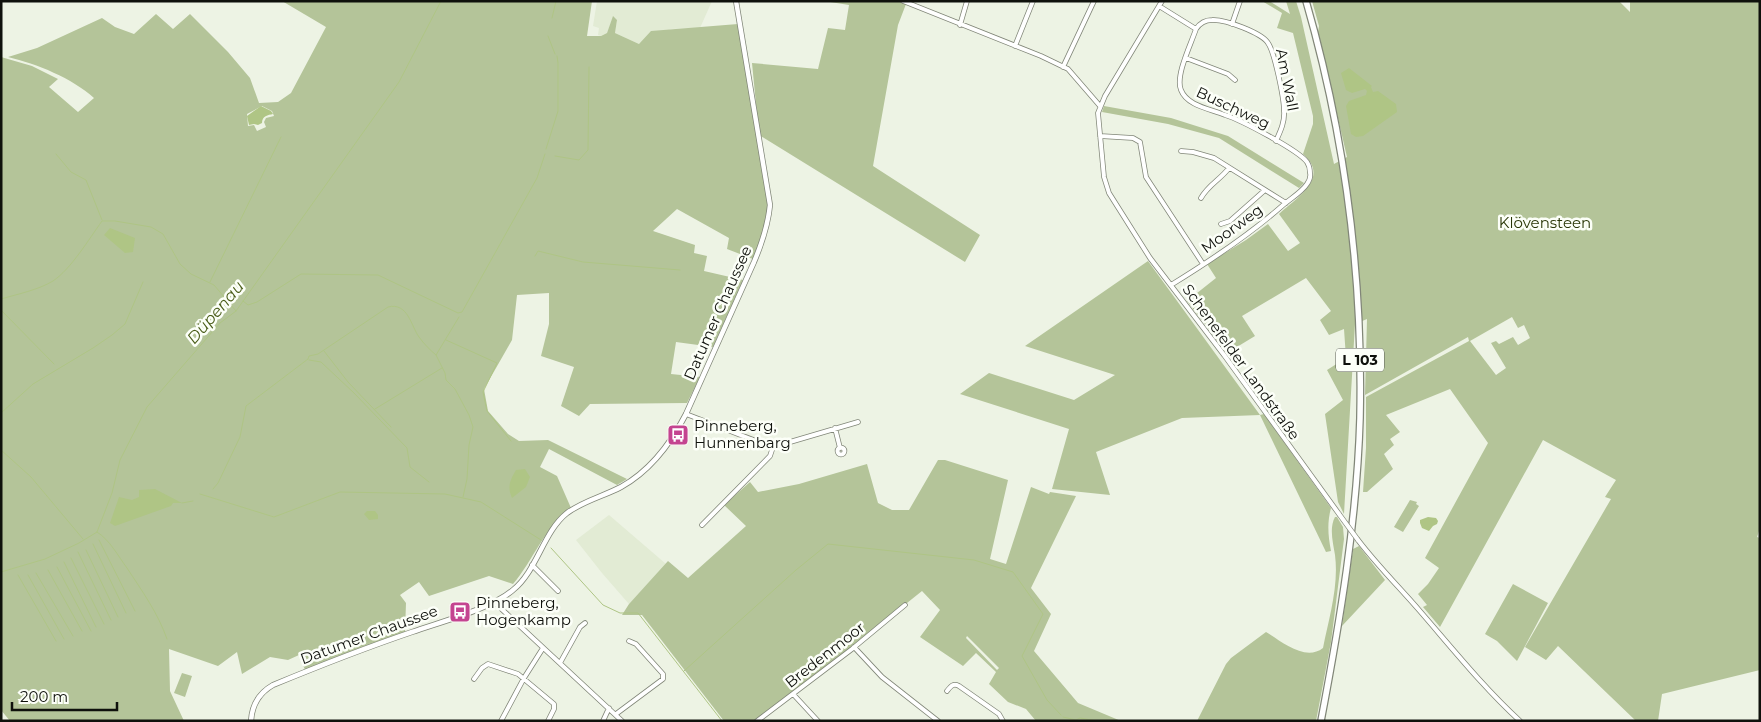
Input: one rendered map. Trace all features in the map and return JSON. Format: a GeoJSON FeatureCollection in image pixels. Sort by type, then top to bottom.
{"type":"FeatureCollection","features":[{"type":"Feature","properties":{"kind":"main road","name":"L 103"},"geometry":{"type":"LineString","coordinates":[[1306,1],[1324,68],[1341,150],[1354,246],[1359,328],[1360,418],[1355,495],[1337,634],[1321,721]]}},
{"type":"Feature","properties":{"kind":"street","name":"Datumer Chaussee"},"geometry":{"type":"LineString","coordinates":[[251,721],[256,701],[266,689],[274,685],[494,602],[512,591],[532,565],[556,525],[567,513],[622,486],[641,473],[663,451],[680,427],[763,240],[768,223],[770,205],[736,1]]}},
{"type":"Feature","properties":{"kind":"street"},"geometry":{"type":"LineString","coordinates":[[902,1],[909,2],[1064,67],[1100,106]]}},
{"type":"Feature","properties":{"kind":"street"},"geometry":{"type":"LineString","coordinates":[[960,25],[967,1]]}},
{"type":"Feature","properties":{"kind":"street"},"geometry":{"type":"LineString","coordinates":[[1015,46],[1033,1]]}},
{"type":"Feature","properties":{"kind":"street"},"geometry":{"type":"LineString","coordinates":[[1064,67],[1094,1]]}},
{"type":"Feature","properties":{"kind":"street","name":"Schenefelder Landstraße"},"geometry":{"type":"LineString","coordinates":[[1162,1],[1100,106],[1098,113],[1104,177],[1109,193],[1150,258],[1230,362],[1338,514],[1382,571],[1410,599],[1497,699],[1520,721]]}},
{"type":"Feature","properties":{"kind":"street"},"geometry":{"type":"LineString","coordinates":[[1232,24],[1240,1]]}},
{"type":"Feature","properties":{"kind":"street"},"geometry":{"type":"LineString","coordinates":[[1159,6],[1196,29]]}},
{"type":"Feature","properties":{"kind":"street","name":"Am Wall"},"geometry":{"type":"LineString","coordinates":[[1196,29],[1211,20],[1219,20],[1260,35],[1270,45],[1284,111],[1282,125],[1276,141]]}},
{"type":"Feature","properties":{"kind":"street","name":"Buschweg"},"geometry":{"type":"LineString","coordinates":[[1196,29],[1179,80],[1181,90],[1186,99],[1235,118],[1299,155],[1307,163],[1310,174],[1310,179],[1304,188]]}},
{"type":"Feature","properties":{"kind":"street","name":"Buschweg"},"geometry":{"type":"LineString","coordinates":[[1186,58],[1228,74],[1235,80]]}},
{"type":"Feature","properties":{"kind":"street"},"geometry":{"type":"LineString","coordinates":[[1100,136],[1133,138],[1140,142],[1146,177],[1203,264]]}},
{"type":"Feature","properties":{"kind":"street"},"geometry":{"type":"LineString","coordinates":[[1181,151],[1209,156],[1286,203]]}},
{"type":"Feature","properties":{"kind":"street"},"geometry":{"type":"LineString","coordinates":[[1201,198],[1205,190],[1229,168]]}},
{"type":"Feature","properties":{"kind":"street","name":"Moorweg"},"geometry":{"type":"LineString","coordinates":[[1171,285],[1244,237],[1304,188]]}},
{"type":"Feature","properties":{"kind":"street"},"geometry":{"type":"LineString","coordinates":[[1221,224],[1230,221],[1265,190]]}},
{"type":"Feature","properties":{"kind":"street"},"geometry":{"type":"LineString","coordinates":[[686,414],[769,446],[858,422]]}},
{"type":"Feature","properties":{"kind":"street"},"geometry":{"type":"LineString","coordinates":[[835,428],[840,448]]}},
{"type":"Feature","properties":{"kind":"street"},"geometry":{"type":"LineString","coordinates":[[702,525],[770,456],[773,446]]}},
{"type":"Feature","properties":{"kind":"street"},"geometry":{"type":"LineString","coordinates":[[532,565],[558,591]]}},
{"type":"Feature","properties":{"kind":"street"},"geometry":{"type":"LineString","coordinates":[[494,602],[622,721]]}},
{"type":"Feature","properties":{"kind":"street","name":"Bredenmoor"},"geometry":{"type":"LineString","coordinates":[[757,721],[854,647],[905,605]]}},
{"type":"Feature","properties":{"kind":"street"},"geometry":{"type":"LineString","coordinates":[[560,663],[580,627],[585,623]]}},
{"type":"Feature","properties":{"kind":"street"},"geometry":{"type":"LineString","coordinates":[[616,714],[663,679],[663,674],[647,656],[636,644],[629,641]]}},
{"type":"Feature","properties":{"kind":"street"},"geometry":{"type":"LineString","coordinates":[[854,647],[882,677],[938,721]]}},
{"type":"Feature","properties":{"kind":"street"},"geometry":{"type":"LineString","coordinates":[[501,721],[524,678],[543,648]]}},
{"type":"Feature","properties":{"kind":"street"},"geometry":{"type":"LineString","coordinates":[[474,679],[482,668],[488,664],[518,674],[554,704],[554,709],[548,721]]}},
{"type":"Feature","properties":{"kind":"street"},"geometry":{"type":"LineString","coordinates":[[947,691],[955,684],[959,686],[999,714],[1003,721]]}},
{"type":"Feature","properties":{"kind":"street"},"geometry":{"type":"LineString","coordinates":[[794,694],[818,721]]}},
{"type":"Feature","properties":{"kind":"street"},"geometry":{"type":"LineString","coordinates":[[603,721],[609,708]]}},
{"type":"Feature","properties":{"kind":"shaded area"},"geometry":{"type":"Polygon","coordinates":[[[597,1],[712,1],[700,28],[671,29],[639,44],[615,33],[617,20],[613,17],[607,33],[601,36],[598,35],[599,28],[593,26],[597,1]]]}},
{"type":"Feature","properties":{"kind":"shaded area"},"geometry":{"type":"Polygon","coordinates":[[[1349,68],[1372,86],[1373,92],[1378,91],[1396,104],[1397,112],[1363,136],[1356,137],[1351,134],[1346,106],[1349,101],[1366,95],[1367,91],[1365,89],[1352,93],[1346,90],[1341,73],[1349,68]]]}},
{"type":"Feature","properties":{"kind":"shaded area"},"geometry":{"type":"Polygon","coordinates":[[[261,106],[273,114],[266,116],[262,123],[258,125],[249,125],[247,116],[261,106]]]}},
{"type":"Feature","properties":{"kind":"shaded area"},"geometry":{"type":"Polygon","coordinates":[[[110,228],[135,238],[133,252],[125,253],[104,235],[110,228]]]}},
{"type":"Feature","properties":{"kind":"shaded area"},"geometry":{"type":"Polygon","coordinates":[[[525,469],[530,477],[526,487],[512,498],[509,487],[512,477],[516,470],[525,469]]]}},
{"type":"Feature","properties":{"kind":"shaded area"},"geometry":{"type":"Polygon","coordinates":[[[155,489],[182,503],[173,503],[171,506],[115,526],[110,523],[119,497],[132,500],[139,497],[139,490],[155,489]]]}},
{"type":"Feature","properties":{"kind":"shaded area"},"geometry":{"type":"Polygon","coordinates":[[[367,511],[375,511],[378,519],[369,520],[364,514],[367,511]]]}},
{"type":"Feature","properties":{"kind":"shaded area"},"geometry":{"type":"Polygon","coordinates":[[[609,515],[666,564],[629,604],[576,540],[609,515]]]}},
{"type":"Feature","properties":{"kind":"shaded area"},"geometry":{"type":"Polygon","coordinates":[[[1428,517],[1436,518],[1438,521],[1429,531],[1422,528],[1420,523],[1420,520],[1428,517]]]}},
{"type":"Feature","properties":{"kind":"green space"},"geometry":{"type":"Polygon","coordinates":[[[282,1],[592,1],[587,36],[601,36],[607,33],[613,16],[617,20],[615,33],[639,44],[651,31],[738,24],[769,205],[767,223],[753,259],[727,249],[729,238],[677,209],[653,231],[695,245],[694,253],[707,256],[704,271],[743,280],[713,347],[676,342],[671,374],[700,377],[687,403],[590,404],[579,416],[561,406],[574,367],[541,356],[549,324],[549,293],[517,295],[512,340],[484,389],[488,411],[508,434],[519,441],[548,440],[627,479],[617,485],[549,449],[540,467],[557,476],[571,508],[555,522],[513,584],[489,576],[429,596],[419,582],[400,595],[406,603],[405,632],[305,670],[299,655],[288,660],[270,657],[242,674],[237,652],[218,666],[169,649],[170,691],[184,721],[10,721],[1,710],[1,57],[32,66],[58,79],[49,87],[78,112],[94,98],[65,78],[8,57],[37,48],[102,18],[115,27],[134,34],[156,14],[173,29],[190,14],[228,52],[250,78],[259,103],[278,102],[291,93],[326,27],[282,1]],[[262,106],[247,114],[248,126],[254,125],[257,131],[266,127],[264,122],[266,118],[274,116],[272,111],[262,106]]]}},
{"type":"Feature","properties":{"kind":"green space"},"geometry":{"type":"Polygon","coordinates":[[[824,1],[899,1],[906,4],[898,25],[873,166],[980,235],[965,262],[759,135],[752,63],[818,69],[828,28],[845,30],[849,5],[824,1]]]}},
{"type":"Feature","properties":{"kind":"green space","name":"Klövensteen"},"geometry":{"type":"Polygon","coordinates":[[[1262,1],[1269,1],[1290,14],[1286,1],[1296,1],[1334,164],[1347,157],[1312,1],[1619,1],[1630,12],[1630,1],[1760,1],[1760,528],[1757,537],[1760,538],[1760,670],[1662,694],[1658,721],[1636,721],[1558,646],[1546,660],[1525,647],[1611,499],[1605,497],[1616,480],[1543,440],[1440,627],[1423,607],[1427,605],[1418,594],[1439,568],[1425,558],[1488,443],[1450,389],[1386,415],[1400,432],[1390,439],[1394,445],[1384,454],[1393,469],[1367,492],[1363,492],[1366,448],[1366,397],[1469,341],[1468,337],[1365,395],[1367,319],[1355,324],[1344,514],[1338,502],[1325,414],[1343,400],[1327,370],[1346,358],[1344,329],[1329,335],[1320,320],[1331,311],[1306,278],[1242,316],[1255,336],[1227,353],[1187,301],[1216,278],[1207,264],[1268,224],[1288,251],[1300,243],[1279,214],[1308,187],[1312,179],[1311,163],[1303,154],[1313,124],[1313,116],[1293,33],[1277,28],[1282,13],[1262,1]],[[1512,317],[1470,341],[1496,375],[1506,368],[1491,343],[1496,341],[1499,344],[1513,337],[1518,345],[1530,338],[1524,325],[1518,328],[1512,317]]]}},
{"type":"Feature","properties":{"kind":"green space"},"geometry":{"type":"Polygon","coordinates":[[[1104,106],[1171,118],[1228,136],[1304,183],[1299,188],[1219,138],[1168,124],[1102,112],[1104,106]]]}},
{"type":"Feature","properties":{"kind":"green space"},"geometry":{"type":"Polygon","coordinates":[[[1148,261],[1260,415],[1182,418],[1096,452],[1110,495],[1052,489],[1069,429],[960,394],[989,373],[1074,400],[1115,375],[1025,346],[1148,261]]]}},
{"type":"Feature","properties":{"kind":"green space"},"geometry":{"type":"Polygon","coordinates":[[[1264,414],[1331,508],[1328,529],[1331,551],[1326,552],[1260,415],[1264,414]]]}},
{"type":"Feature","properties":{"kind":"green space"},"geometry":{"type":"Polygon","coordinates":[[[938,460],[945,460],[1008,480],[990,559],[1006,564],[1031,487],[1049,494],[1050,492],[1076,496],[1031,588],[1051,614],[1034,651],[1078,703],[1121,721],[1036,721],[1026,709],[1008,702],[989,684],[996,672],[976,653],[963,666],[920,637],[940,610],[922,591],[832,663],[755,721],[724,721],[642,615],[622,615],[629,604],[668,561],[688,578],[746,526],[724,505],[750,482],[758,492],[799,484],[867,464],[878,503],[892,510],[909,510],[938,460]],[[967,636],[966,638],[997,670],[999,668],[967,636]]]}},
{"type":"Feature","properties":{"kind":"green space"},"geometry":{"type":"Polygon","coordinates":[[[1410,500],[1417,502],[1416,504],[1419,506],[1403,532],[1394,527],[1410,500]]]}},
{"type":"Feature","properties":{"kind":"green space"},"geometry":{"type":"Polygon","coordinates":[[[1335,517],[1337,517],[1343,527],[1344,539],[1331,642],[1316,721],[1197,721],[1226,664],[1231,658],[1266,632],[1293,649],[1309,653],[1323,648],[1336,578],[1332,531],[1335,517]]]}},
{"type":"Feature","properties":{"kind":"green space"},"geometry":{"type":"Polygon","coordinates":[[[1359,546],[1385,580],[1342,626],[1353,549],[1359,546]]]}},
{"type":"Feature","properties":{"kind":"green space"},"geometry":{"type":"Polygon","coordinates":[[[1513,584],[1548,603],[1517,661],[1497,641],[1485,634],[1513,584]]]}},
{"type":"Feature","properties":{"kind":"green space"},"geometry":{"type":"Polygon","coordinates":[[[182,673],[192,676],[185,697],[174,693],[182,673]]]}},
{"type":"Feature","properties":{"kind":"waterway","name":"Düpenau"},"geometry":{"type":"LineString","coordinates":[[1,572],[45,559],[97,532],[112,493],[120,460],[147,407],[220,323],[236,311],[399,82],[441,1]]}},
{"type":"Feature","properties":{"kind":"waterway"},"geometry":{"type":"LineString","coordinates":[[552,18],[556,1]]}},
{"type":"Feature","properties":{"kind":"waterway"},"geometry":{"type":"LineString","coordinates":[[548,36],[555,54]]}},
{"type":"Feature","properties":{"kind":"waterway"},"geometry":{"type":"LineString","coordinates":[[546,149],[558,111],[557,56]]}},
{"type":"Feature","properties":{"kind":"waterway"},"geometry":{"type":"LineString","coordinates":[[555,156],[579,160],[588,150],[589,67]]}},
{"type":"Feature","properties":{"kind":"waterway"},"geometry":{"type":"LineString","coordinates":[[210,282],[281,137]]}},
{"type":"Feature","properties":{"kind":"waterway"},"geometry":{"type":"LineString","coordinates":[[56,154],[71,172],[86,180],[102,220]]}},
{"type":"Feature","properties":{"kind":"waterway"},"geometry":{"type":"LineString","coordinates":[[243,301],[248,305],[257,302],[301,274],[378,275],[458,313],[462,312],[537,178],[545,154]]}},
{"type":"Feature","properties":{"kind":"waterway"},"geometry":{"type":"LineString","coordinates":[[1,299],[53,281],[73,261],[102,221],[115,221],[151,227],[163,234],[180,264],[191,274],[214,285],[236,311]]}},
{"type":"Feature","properties":{"kind":"waterway"},"geometry":{"type":"LineString","coordinates":[[535,256],[538,251],[583,262],[680,270]]}},
{"type":"Feature","properties":{"kind":"waterway"},"geometry":{"type":"LineString","coordinates":[[1,413],[33,384],[93,348],[125,324],[143,282]]}},
{"type":"Feature","properties":{"kind":"waterway"},"geometry":{"type":"LineString","coordinates":[[213,489],[218,483],[240,437],[246,406],[308,359],[309,356],[318,354],[388,307],[395,306],[404,311],[419,337],[436,355]]}},
{"type":"Feature","properties":{"kind":"waterway"},"geometry":{"type":"LineString","coordinates":[[1,310],[54,364]]}},
{"type":"Feature","properties":{"kind":"waterway"},"geometry":{"type":"LineString","coordinates":[[459,317],[436,355],[445,373],[446,380],[455,389],[469,415],[473,427],[463,497]]}},
{"type":"Feature","properties":{"kind":"waterway"},"geometry":{"type":"LineString","coordinates":[[446,340],[497,363],[483,392],[487,411],[511,441]]}},
{"type":"Feature","properties":{"kind":"waterway"},"geometry":{"type":"LineString","coordinates":[[324,351],[348,382],[391,427]]}},
{"type":"Feature","properties":{"kind":"waterway"},"geometry":{"type":"LineString","coordinates":[[309,360],[321,362],[354,393],[407,448],[410,467],[429,482]]}},
{"type":"Feature","properties":{"kind":"waterway"},"geometry":{"type":"LineString","coordinates":[[375,409],[442,368]]}},
{"type":"Feature","properties":{"kind":"waterway"},"geometry":{"type":"LineString","coordinates":[[1,450],[31,477],[83,539]]}},
{"type":"Feature","properties":{"kind":"waterway"},"geometry":{"type":"LineString","coordinates":[[200,494],[274,517],[340,492],[445,494],[481,502],[541,540]]}},
{"type":"Feature","properties":{"kind":"waterway"},"geometry":{"type":"LineString","coordinates":[[182,503],[193,501]]}},
{"type":"Feature","properties":{"kind":"waterway"},"geometry":{"type":"LineString","coordinates":[[97,532],[110,544],[127,568],[154,611],[167,639]]}},
{"type":"Feature","properties":{"kind":"waterway"},"geometry":{"type":"LineString","coordinates":[[99,540],[135,611]]}},
{"type":"Feature","properties":{"kind":"waterway"},"geometry":{"type":"LineString","coordinates":[[93,544],[126,613]]}},
{"type":"Feature","properties":{"kind":"waterway"},"geometry":{"type":"LineString","coordinates":[[684,671],[796,570],[828,544],[974,560],[1013,572],[1043,614],[1022,656],[1047,700],[1061,715]]}},
{"type":"Feature","properties":{"kind":"waterway"},"geometry":{"type":"LineString","coordinates":[[551,548],[603,605],[620,613],[638,613],[722,721]]}},
{"type":"Feature","properties":{"kind":"waterway"},"geometry":{"type":"LineString","coordinates":[[86,550],[118,617]]}},
{"type":"Feature","properties":{"kind":"waterway"},"geometry":{"type":"LineString","coordinates":[[78,552],[111,620]]}},
{"type":"Feature","properties":{"kind":"waterway"},"geometry":{"type":"LineString","coordinates":[[71,558],[104,624]]}},
{"type":"Feature","properties":{"kind":"waterway"},"geometry":{"type":"LineString","coordinates":[[64,562],[96,627]]}},
{"type":"Feature","properties":{"kind":"waterway"},"geometry":{"type":"LineString","coordinates":[[57,567],[91,631]]}},
{"type":"Feature","properties":{"kind":"waterway"},"geometry":{"type":"LineString","coordinates":[[48,570],[82,631]]}},
{"type":"Feature","properties":{"kind":"waterway"},"geometry":{"type":"LineString","coordinates":[[36,573],[73,636]]}},
{"type":"Feature","properties":{"kind":"waterway"},"geometry":{"type":"LineString","coordinates":[[18,575],[56,641]]}},
{"type":"Feature","properties":{"kind":"waterway"},"geometry":{"type":"LineString","coordinates":[[28,575],[64,639]]}},
{"type":"Feature","properties":{"kind":"waterway"},"geometry":{"type":"LineString","coordinates":[[1063,717],[1097,721]]}},
{"type":"Feature","properties":{"kind":"place","name":"Pinneberg, Hunnenbarg"},"geometry":{"type":"Point","coordinates":[678,435]}},
{"type":"Feature","properties":{"kind":"place","name":"Pinneberg, Hogenkamp"},"geometry":{"type":"Point","coordinates":[460,612]}}]}
